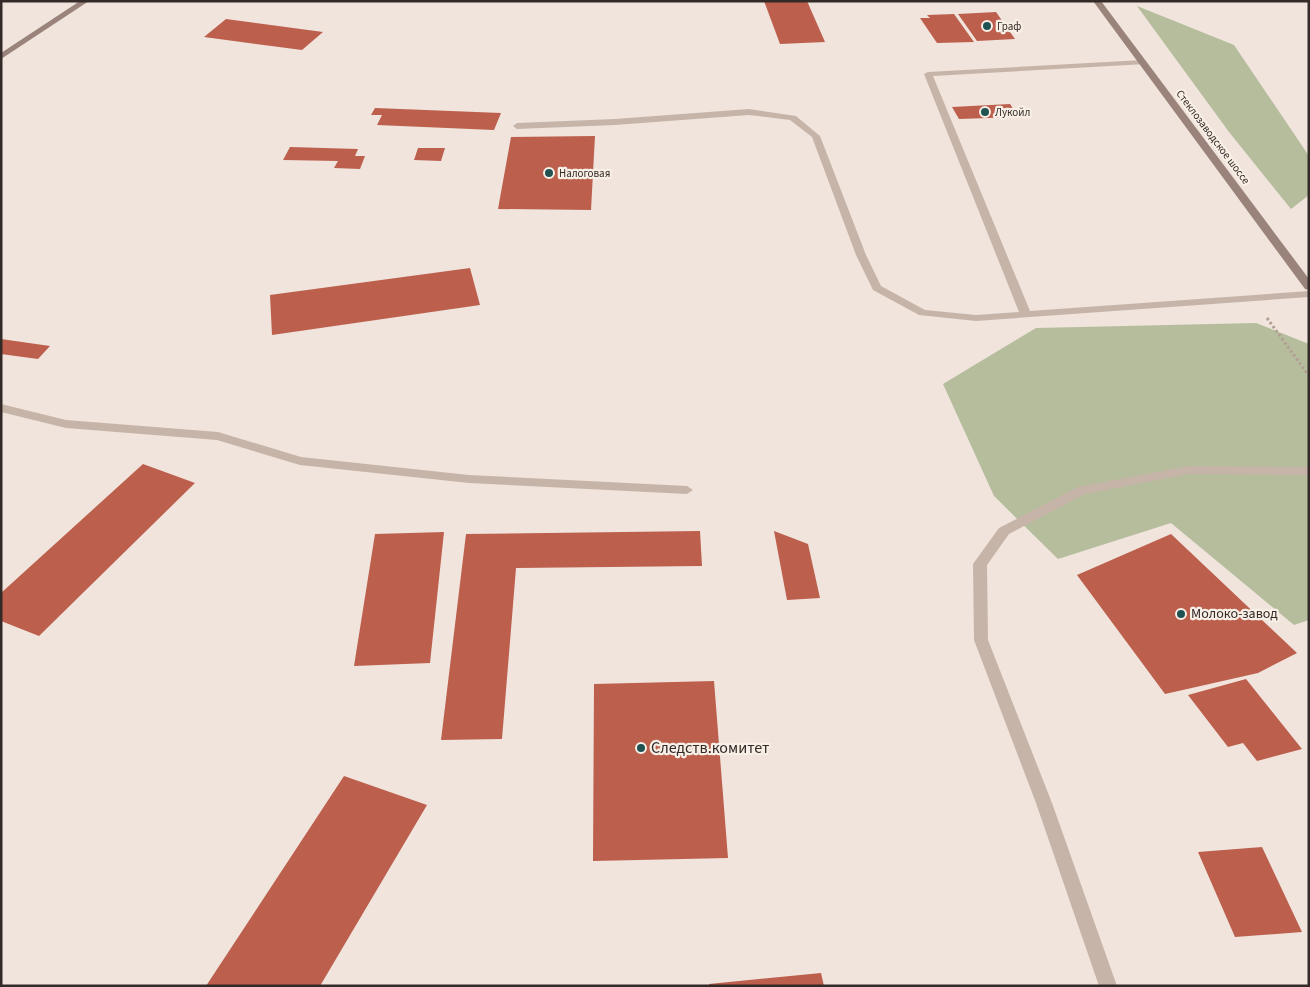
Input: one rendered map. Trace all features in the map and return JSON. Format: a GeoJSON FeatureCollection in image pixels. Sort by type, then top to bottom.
{"type":"FeatureCollection","features":[{"type":"Feature","properties":{"kind":"main road"},"geometry":{"type":"LineString","coordinates":[[1,57],[85,1]]}},
{"type":"Feature","properties":{"kind":"main road","name":"Стеклозаводское шоссе"},"geometry":{"type":"LineString","coordinates":[[1097,1],[1309,287]]}},
{"type":"Feature","properties":{"kind":"lane"},"geometry":{"type":"LineString","coordinates":[[1026,315],[928,74],[1143,62]]}},
{"type":"Feature","properties":{"kind":"lane"},"geometry":{"type":"LineString","coordinates":[[517,126],[615,122],[749,112],[793,118],[816,136],[861,255],[877,288],[923,313],[976,318],[1309,294]]}},
{"type":"Feature","properties":{"kind":"lane"},"geometry":{"type":"LineString","coordinates":[[1,408],[66,424],[218,436],[300,461],[469,479],[687,490]]}},
{"type":"Feature","properties":{"kind":"lane"},"geometry":{"type":"LineString","coordinates":[[1108,986],[1044,802],[982,640],[980,564],[1004,530],[1082,490],[1188,470],[1309,471]]}},
{"type":"Feature","properties":{"kind":"path"},"geometry":{"type":"LineString","coordinates":[[1252,298],[1309,376]]}},
{"type":"Feature","properties":{"kind":"green space"},"geometry":{"type":"Polygon","coordinates":[[[1137,6],[1234,45],[1309,156],[1309,195],[1291,209],[1229,132],[1137,6]]]}},
{"type":"Feature","properties":{"kind":"green space"},"geometry":{"type":"Polygon","coordinates":[[[1256,323],[1309,344],[1309,620],[1294,625],[1171,523],[1058,559],[994,496],[943,384],[1036,328],[1256,323]]]}},
{"type":"Feature","properties":{"kind":"building"},"geometry":{"type":"Polygon","coordinates":[[[764,1],[807,1],[825,42],[780,44],[764,1]]]}},
{"type":"Feature","properties":{"kind":"building","name":"Граф"},"geometry":{"type":"Polygon","coordinates":[[[996,12],[1015,39],[977,41],[958,14],[996,12]]]}},
{"type":"Feature","properties":{"kind":"building"},"geometry":{"type":"Polygon","coordinates":[[[954,14],[974,42],[937,43],[920,18],[930,18],[927,15],[954,14]]]}},
{"type":"Feature","properties":{"kind":"building"},"geometry":{"type":"Polygon","coordinates":[[[226,19],[323,32],[302,50],[204,37],[226,19]]]}},
{"type":"Feature","properties":{"kind":"building","name":"Лукойл"},"geometry":{"type":"Polygon","coordinates":[[[1010,104],[1019,117],[959,119],[952,107],[1010,104]]]}},
{"type":"Feature","properties":{"kind":"building"},"geometry":{"type":"Polygon","coordinates":[[[375,108],[501,113],[494,130],[377,125],[382,115],[371,115],[375,108]]]}},
{"type":"Feature","properties":{"kind":"building","name":"Налоговая"},"geometry":{"type":"Polygon","coordinates":[[[595,136],[591,210],[498,209],[511,137],[595,136]]]}},
{"type":"Feature","properties":{"kind":"building"},"geometry":{"type":"Polygon","coordinates":[[[290,147],[358,149],[355,156],[365,156],[360,169],[334,168],[338,161],[283,160],[290,147]]]}},
{"type":"Feature","properties":{"kind":"building"},"geometry":{"type":"Polygon","coordinates":[[[418,148],[445,148],[441,161],[414,160],[418,148]]]}},
{"type":"Feature","properties":{"kind":"building"},"geometry":{"type":"Polygon","coordinates":[[[470,268],[480,305],[272,335],[270,295],[470,268]]]}},
{"type":"Feature","properties":{"kind":"building"},"geometry":{"type":"Polygon","coordinates":[[[1,339],[50,346],[38,359],[1,354],[1,339]]]}},
{"type":"Feature","properties":{"kind":"building"},"geometry":{"type":"Polygon","coordinates":[[[143,464],[195,483],[39,636],[1,621],[1,593],[143,464]]]}},
{"type":"Feature","properties":{"kind":"building"},"geometry":{"type":"Polygon","coordinates":[[[700,531],[702,566],[516,568],[502,739],[441,740],[466,534],[700,531]]]}},
{"type":"Feature","properties":{"kind":"building"},"geometry":{"type":"Polygon","coordinates":[[[774,531],[808,544],[820,598],[787,600],[774,531]]]}},
{"type":"Feature","properties":{"kind":"building"},"geometry":{"type":"Polygon","coordinates":[[[444,532],[430,663],[354,666],[375,534],[444,532]]]}},
{"type":"Feature","properties":{"kind":"building","name":"Молоко-завод"},"geometry":{"type":"Polygon","coordinates":[[[1171,534],[1297,653],[1258,673],[1165,694],[1077,575],[1171,534]]]}},
{"type":"Feature","properties":{"kind":"building"},"geometry":{"type":"Polygon","coordinates":[[[1246,679],[1302,749],[1257,761],[1243,743],[1228,747],[1188,695],[1246,679]]]}},
{"type":"Feature","properties":{"kind":"building"},"geometry":{"type":"Polygon","coordinates":[[[714,681],[728,858],[593,861],[594,684],[714,681]]]}},
{"type":"Feature","properties":{"kind":"building"},"geometry":{"type":"Polygon","coordinates":[[[344,776],[427,805],[320,986],[206,986],[344,776]]]}},
{"type":"Feature","properties":{"kind":"building"},"geometry":{"type":"Polygon","coordinates":[[[1262,847],[1302,932],[1235,937],[1198,852],[1262,847]]]}},
{"type":"Feature","properties":{"kind":"building"},"geometry":{"type":"Polygon","coordinates":[[[821,973],[824,986],[709,986],[709,984],[821,973]]]}},
{"type":"Feature","properties":{"kind":"place","name":"Граф"},"geometry":{"type":"Point","coordinates":[987,26]}},
{"type":"Feature","properties":{"kind":"place","name":"Лукойл"},"geometry":{"type":"Point","coordinates":[985,112]}},
{"type":"Feature","properties":{"kind":"place","name":"Налоговая"},"geometry":{"type":"Point","coordinates":[549,173]}},
{"type":"Feature","properties":{"kind":"place","name":"Молоко-завод"},"geometry":{"type":"Point","coordinates":[1181,614]}},
{"type":"Feature","properties":{"kind":"place","name":"Следств.комитет"},"geometry":{"type":"Point","coordinates":[641,748]}}]}
